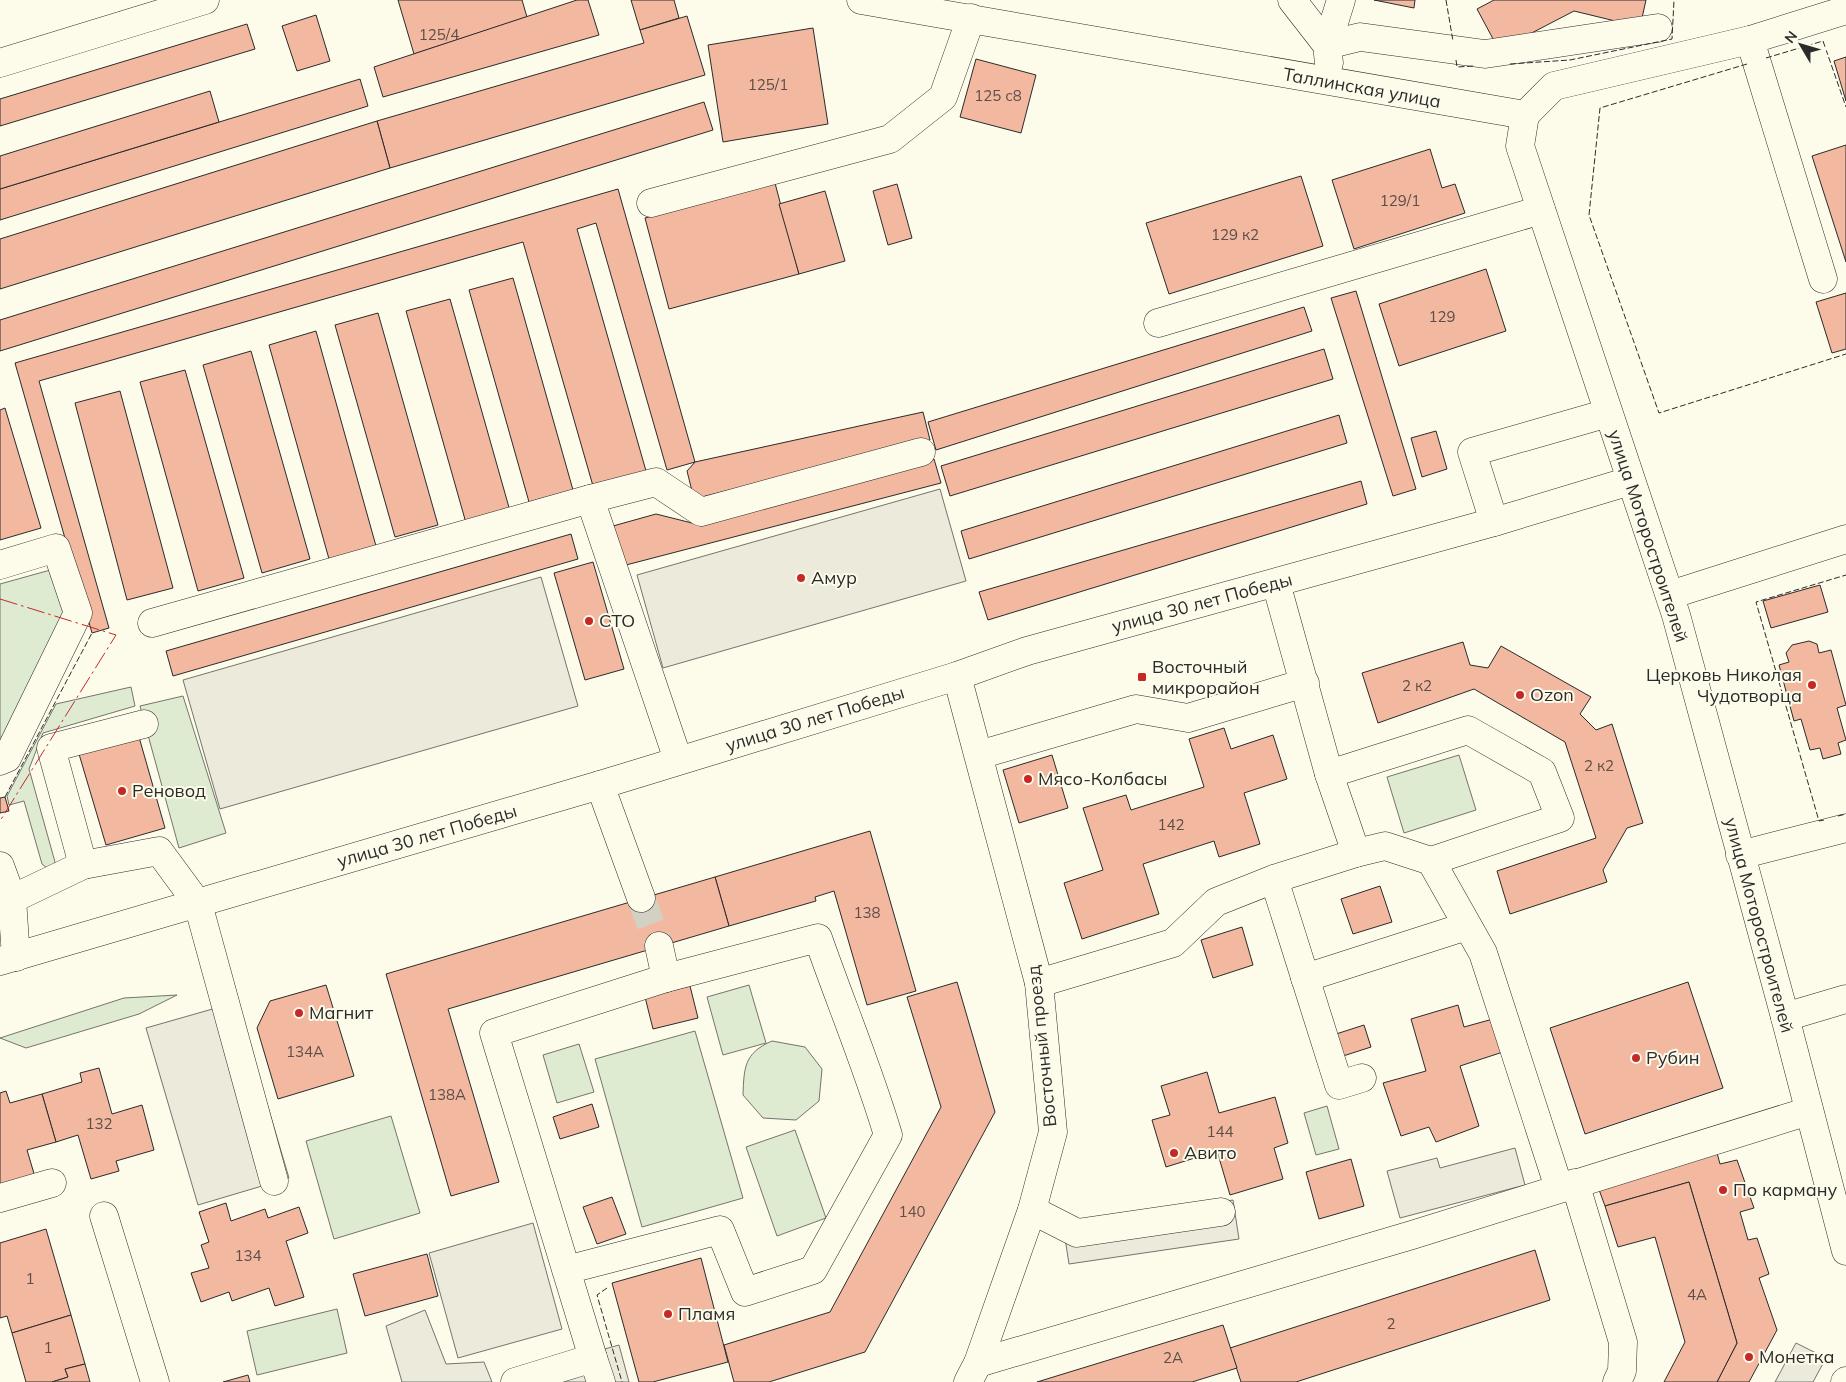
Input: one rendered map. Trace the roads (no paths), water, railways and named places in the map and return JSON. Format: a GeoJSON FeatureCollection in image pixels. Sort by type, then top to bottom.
{"type":"FeatureCollection","features":[{"type":"Feature","properties":{"kind":"street"},"geometry":{"type":"LineString","coordinates":[[0,63],[205,0]]}},
{"type":"Feature","properties":{"kind":"street","name":"Таллинская улица"},"geometry":{"type":"LineString","coordinates":[[861,0],[1526,115]]}},
{"type":"Feature","properties":{"kind":"street"},"geometry":{"type":"LineString","coordinates":[[1292,0],[1327,45]]}},
{"type":"Feature","properties":{"kind":"street"},"geometry":{"type":"LineString","coordinates":[[1330,82],[1327,45],[1341,0]]}},
{"type":"Feature","properties":{"kind":"street"},"geometry":{"type":"LineString","coordinates":[[1526,115],[1554,86],[1750,40],[1846,10]]}},
{"type":"Feature","properties":{"kind":"street"},"geometry":{"type":"LineString","coordinates":[[651,203],[890,139],[943,97],[971,18]]}},
{"type":"Feature","properties":{"kind":"street"},"geometry":{"type":"LineString","coordinates":[[1327,45],[1360,38],[1485,54],[1658,28]]}},
{"type":"Feature","properties":{"kind":"street"},"geometry":{"type":"LineString","coordinates":[[1750,40],[1823,279]]}},
{"type":"Feature","properties":{"kind":"street","name":"улица Моторостроителей"},"geometry":{"type":"LineString","coordinates":[[1526,115],[1520,146],[1630,481],[1670,595],[1785,1017],[1846,1251]]}},
{"type":"Feature","properties":{"kind":"street"},"geometry":{"type":"LineString","coordinates":[[1158,323],[1541,210]]}},
{"type":"Feature","properties":{"kind":"street"},"geometry":{"type":"LineString","coordinates":[[1494,522],[1472,452],[1608,413]]}},
{"type":"Feature","properties":{"kind":"street"},"geometry":{"type":"LineString","coordinates":[[152,623],[656,482],[701,512],[921,452]]}},
{"type":"Feature","properties":{"kind":"street","name":"улица 30 лет Победы"},"geometry":{"type":"LineString","coordinates":[[4,960],[600,785],[957,676],[1027,651],[1494,522],[1630,481]]}},
{"type":"Feature","properties":{"kind":"street"},"geometry":{"type":"LineString","coordinates":[[590,499],[678,760]]}},
{"type":"Feature","properties":{"kind":"street"},"geometry":{"type":"LineString","coordinates":[[1670,595],[1846,539]]}},
{"type":"Feature","properties":{"kind":"street"},"geometry":{"type":"LineString","coordinates":[[0,565],[56,548],[78,613],[7,758],[0,760]]}},
{"type":"Feature","properties":{"kind":"street"},"geometry":{"type":"LineString","coordinates":[[1276,583],[1329,774],[1356,853]]}},
{"type":"Feature","properties":{"kind":"street","name":"Восточный проезд"},"geometry":{"type":"LineString","coordinates":[[957,676],[1039,982],[1053,1132],[1032,1210],[973,1372]]}},
{"type":"Feature","properties":{"kind":"street"},"geometry":{"type":"LineString","coordinates":[[979,755],[1136,709],[1188,718],[1305,683]]}},
{"type":"Feature","properties":{"kind":"street"},"geometry":{"type":"LineString","coordinates":[[83,865],[51,748],[144,724]]}},
{"type":"Feature","properties":{"kind":"street"},"geometry":{"type":"LineString","coordinates":[[1039,982],[1173,942],[1216,902],[1274,879],[1356,853],[1385,846],[1431,862],[1560,818],[1542,772],[1468,730],[1329,774]]}},
{"type":"Feature","properties":{"kind":"street"},"geometry":{"type":"LineString","coordinates":[[600,785],[641,898]]}},
{"type":"Feature","properties":{"kind":"street"},"geometry":{"type":"LineString","coordinates":[[1740,855],[1846,828]]}},
{"type":"Feature","properties":{"kind":"street"},"geometry":{"type":"LineString","coordinates":[[12,899],[83,865],[158,850],[198,904],[274,1181]]}},
{"type":"Feature","properties":{"kind":"street"},"geometry":{"type":"LineString","coordinates":[[1431,862],[1484,953],[1567,1185],[1623,1342],[1622,1371],[1617,1382]]}},
{"type":"Feature","properties":{"kind":"street"},"geometry":{"type":"LineString","coordinates":[[0,866],[12,899],[4,960]]}},
{"type":"Feature","properties":{"kind":"street"},"geometry":{"type":"LineString","coordinates":[[1274,879],[1339,1085],[1362,1078]]}},
{"type":"Feature","properties":{"kind":"street"},"geometry":{"type":"LineString","coordinates":[[1306,978],[1467,926]]}},
{"type":"Feature","properties":{"kind":"street"},"geometry":{"type":"LineString","coordinates":[[531,1380],[597,1370],[566,1270],[494,1033],[666,978],[818,938],[853,1037],[874,1087],[888,1135],[813,1270],[745,1292],[720,1230],[566,1270]]}},
{"type":"Feature","properties":{"kind":"street"},"geometry":{"type":"LineString","coordinates":[[659,946],[666,978]]}},
{"type":"Feature","properties":{"kind":"street"},"geometry":{"type":"LineString","coordinates":[[1785,1017],[1846,998]]}},
{"type":"Feature","properties":{"kind":"street"},"geometry":{"type":"LineString","coordinates":[[973,1372],[1567,1185],[1809,1112]]}},
{"type":"Feature","properties":{"kind":"street"},"geometry":{"type":"LineString","coordinates":[[0,1198],[52,1183]]}},
{"type":"Feature","properties":{"kind":"street"},"geometry":{"type":"LineString","coordinates":[[1032,1210],[1076,1233],[1221,1212]]}},
{"type":"Feature","properties":{"kind":"street"},"geometry":{"type":"LineString","coordinates":[[104,1216],[156,1382]]}},
{"type":"Feature","properties":{"kind":"tunnel"},"geometry":{"type":"LineString","coordinates":[[641,898],[659,946]]}},
{"type":"Feature","properties":{"kind":"place","name":"Амур"},"geometry":{"type":"Point","coordinates":[801,578]}},
{"type":"Feature","properties":{"kind":"place","name":"СТО"},"geometry":{"type":"Point","coordinates":[589,621]}},
{"type":"Feature","properties":{"kind":"place","name":"Восточный микрорайон"},"geometry":{"type":"Point","coordinates":[1142,677]}},
{"type":"Feature","properties":{"kind":"place","name":"Церковь Николая Чудотворца"},"geometry":{"type":"Point","coordinates":[1812,685]}},
{"type":"Feature","properties":{"kind":"place","name":"Ozon"},"geometry":{"type":"Point","coordinates":[1520,695]}},
{"type":"Feature","properties":{"kind":"place","name":"Мясо-Колбасы"},"geometry":{"type":"Point","coordinates":[1028,779]}},
{"type":"Feature","properties":{"kind":"place","name":"Реновод"},"geometry":{"type":"Point","coordinates":[122,791]}},
{"type":"Feature","properties":{"kind":"place","name":"Магнит"},"geometry":{"type":"Point","coordinates":[299,1013]}},
{"type":"Feature","properties":{"kind":"place","name":"Рубин"},"geometry":{"type":"Point","coordinates":[1636,1058]}},
{"type":"Feature","properties":{"kind":"place","name":"Авито"},"geometry":{"type":"Point","coordinates":[1174,1153]}},
{"type":"Feature","properties":{"kind":"place","name":"По карману"},"geometry":{"type":"Point","coordinates":[1723,1190]}},
{"type":"Feature","properties":{"kind":"place","name":"Пламя"},"geometry":{"type":"Point","coordinates":[668,1314]}},
{"type":"Feature","properties":{"kind":"place","name":"Монетка"},"geometry":{"type":"Point","coordinates":[1749,1357]}}]}
